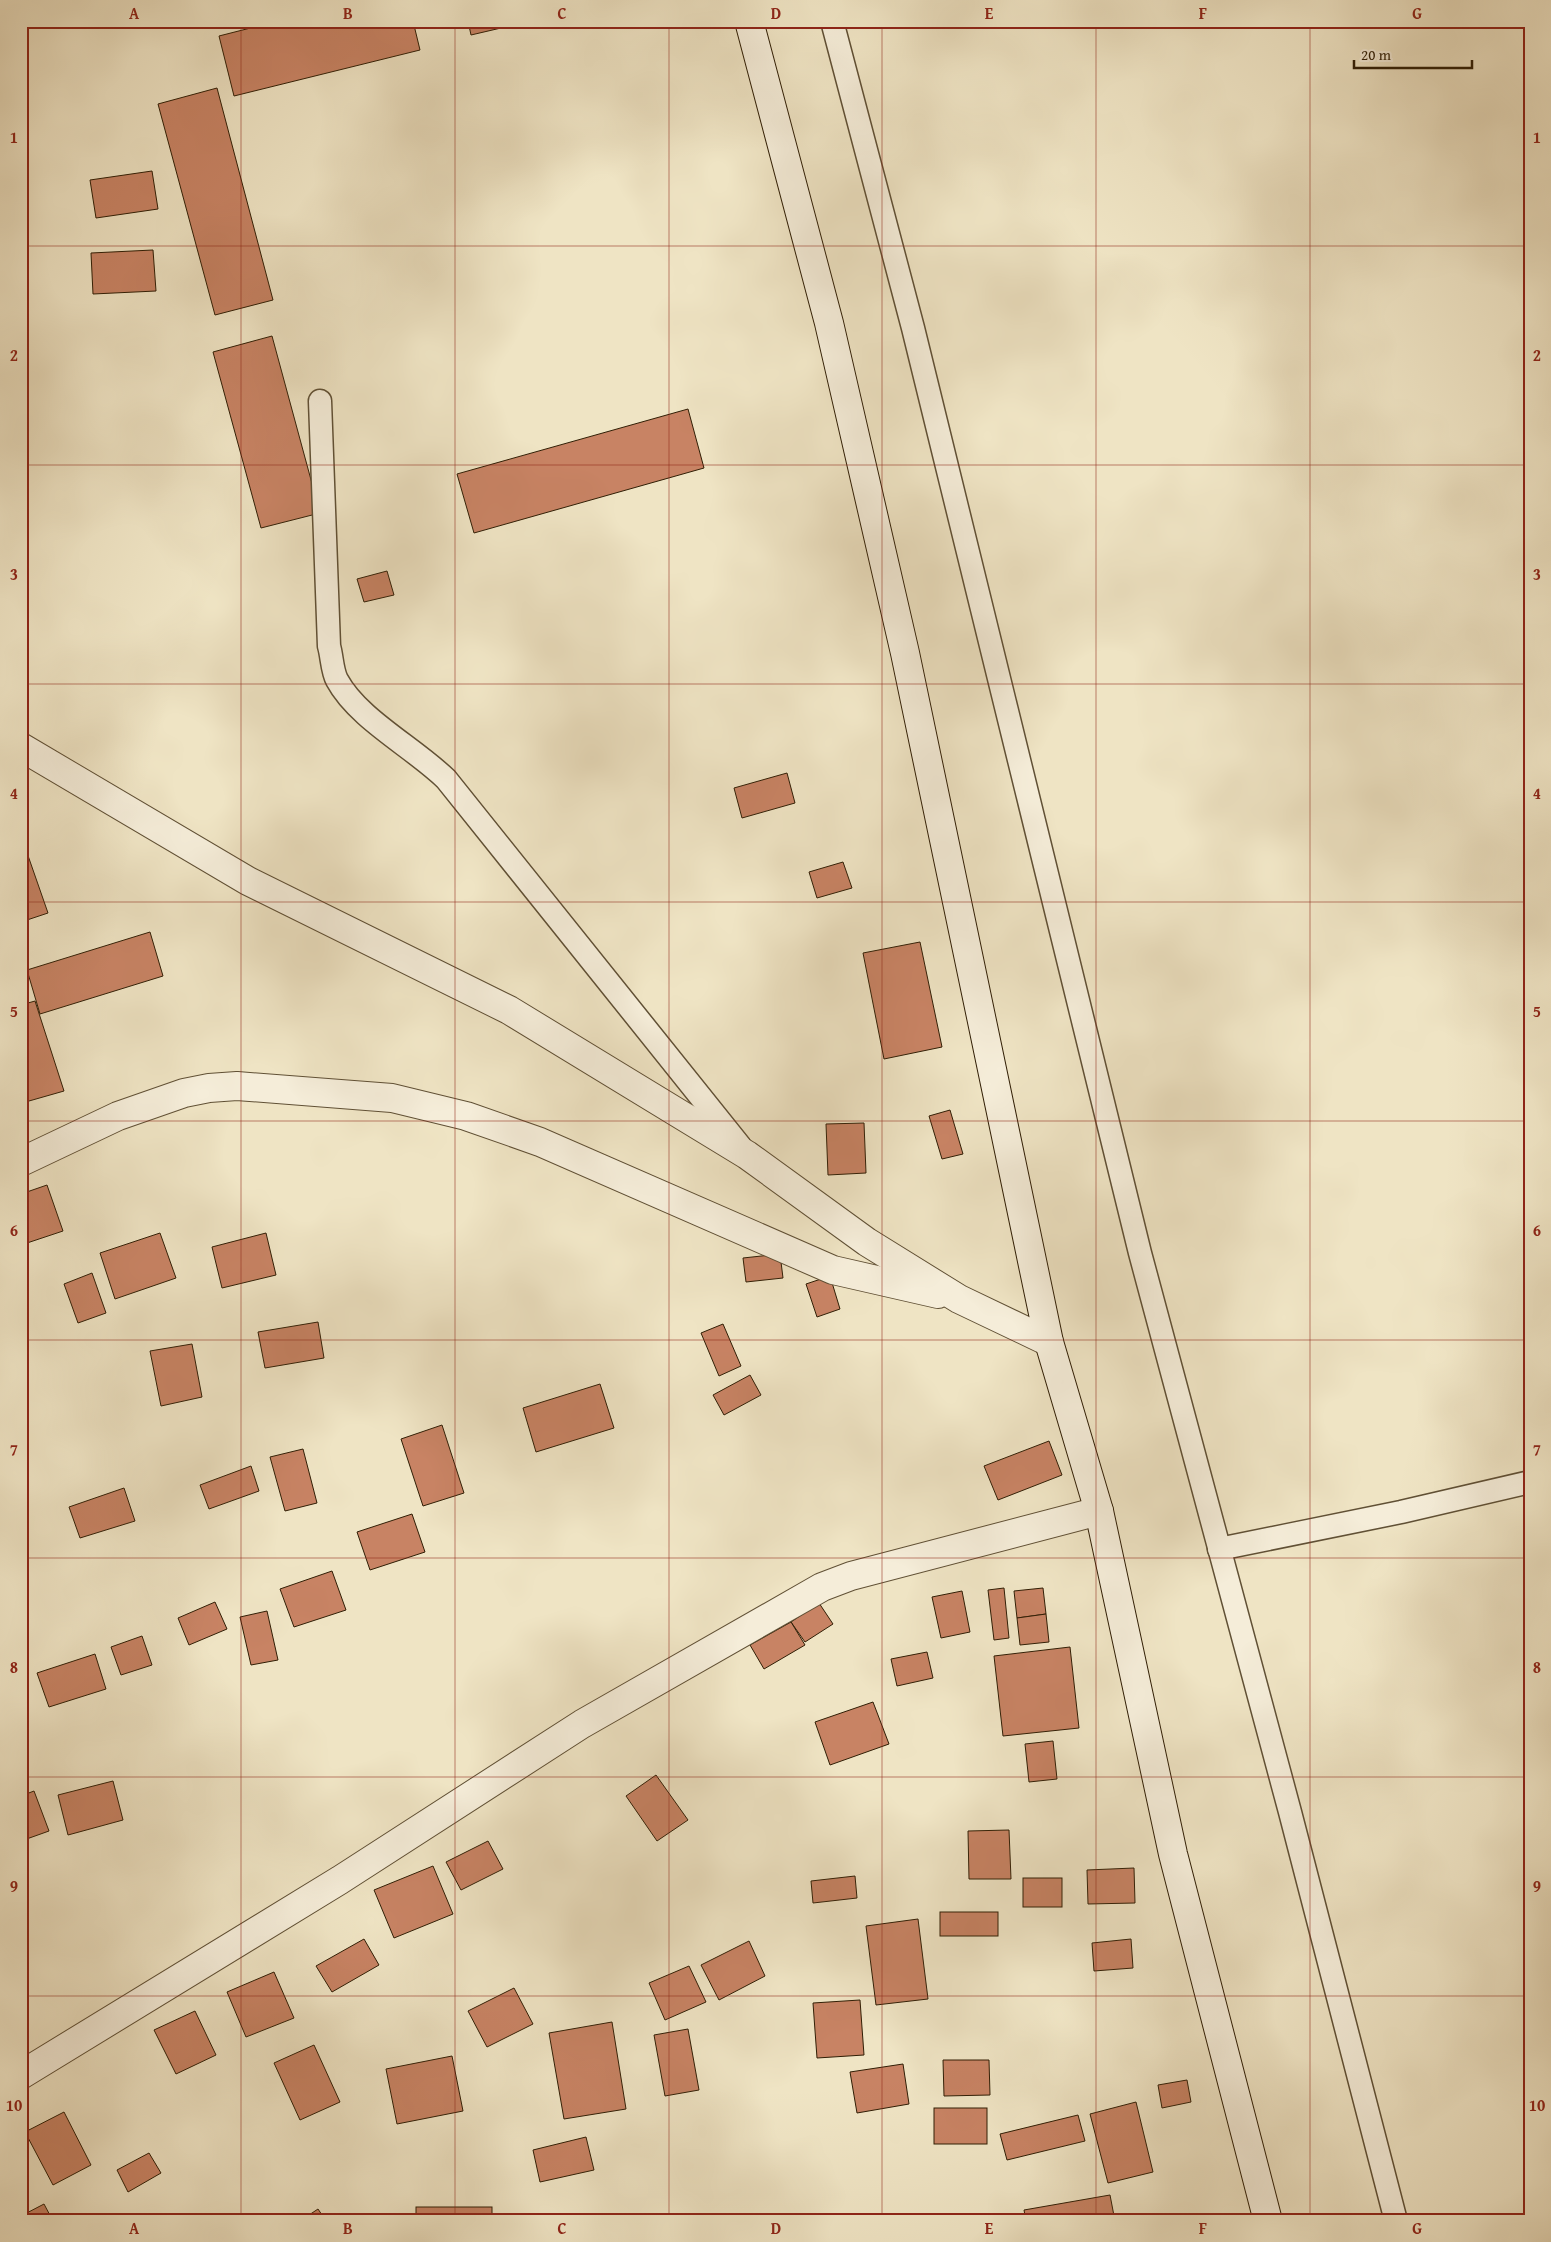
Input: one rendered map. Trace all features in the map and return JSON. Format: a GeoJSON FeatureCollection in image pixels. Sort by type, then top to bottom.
{"type":"FeatureCollection","features":[{"type":"Feature","properties":{"kind":"street"},"geometry":{"type":"LineString","coordinates":[[749,21],[829,323],[906,654],[1049,1342],[1099,1511],[1173,1854],[1268,2221]]}},
{"type":"Feature","properties":{"kind":"street"},"geometry":{"type":"LineString","coordinates":[[21,748],[248,881],[508,1010],[747,1155],[867,1242],[959,1299],[1049,1342]]}},
{"type":"Feature","properties":{"kind":"street"},"geometry":{"type":"LineString","coordinates":[[21,1162],[118,1116],[184,1093],[210,1088],[237,1086],[392,1098],[466,1116],[540,1142],[834,1270],[959,1299]]}},
{"type":"Feature","properties":{"kind":"street"},"geometry":{"type":"LineString","coordinates":[[21,2075],[340,1880],[582,1724],[822,1587],[851,1576],[1099,1511]]}},
{"type":"Feature","properties":{"kind":"lane"},"geometry":{"type":"LineString","coordinates":[[832,21],[913,328],[1140,1252],[1396,2221]]}},
{"type":"Feature","properties":{"kind":"lane"},"geometry":{"type":"LineString","coordinates":[[320,401],[330,646],[336,679],[357,707],[426,759],[446,779],[747,1155]]}},
{"type":"Feature","properties":{"kind":"lane"},"geometry":{"type":"LineString","coordinates":[[1220,1549],[1401,1512],[1530,1482]]}},
{"type":"Feature","properties":{"kind":"building"},"geometry":{"type":"Polygon","coordinates":[[[278,21],[413,21],[420,50],[234,96],[219,36],[278,21]]]}},
{"type":"Feature","properties":{"kind":"building"},"geometry":{"type":"Polygon","coordinates":[[[468,21],[531,21],[471,35],[468,21]]]}},
{"type":"Feature","properties":{"kind":"building"},"geometry":{"type":"Polygon","coordinates":[[[217,88],[273,300],[215,315],[158,104],[217,88]]]}},
{"type":"Feature","properties":{"kind":"building"},"geometry":{"type":"Polygon","coordinates":[[[152,171],[158,209],[96,218],[90,180],[152,171]]]}},
{"type":"Feature","properties":{"kind":"building"},"geometry":{"type":"Polygon","coordinates":[[[153,250],[156,291],[93,294],[91,253],[153,250]]]}},
{"type":"Feature","properties":{"kind":"building"},"geometry":{"type":"Polygon","coordinates":[[[272,336],[320,513],[261,528],[213,352],[272,336]]]}},
{"type":"Feature","properties":{"kind":"building"},"geometry":{"type":"Polygon","coordinates":[[[688,409],[704,468],[474,533],[457,474],[688,409]]]}},
{"type":"Feature","properties":{"kind":"building"},"geometry":{"type":"Polygon","coordinates":[[[387,571],[394,595],[364,602],[357,579],[387,571]]]}},
{"type":"Feature","properties":{"kind":"building"},"geometry":{"type":"Polygon","coordinates":[[[787,773],[795,803],[742,818],[734,788],[787,773]]]}},
{"type":"Feature","properties":{"kind":"building"},"geometry":{"type":"Polygon","coordinates":[[[25,847],[48,913],[21,922],[21,849],[25,847]]]}},
{"type":"Feature","properties":{"kind":"building"},"geometry":{"type":"Polygon","coordinates":[[[843,862],[852,888],[817,898],[809,872],[843,862]]]}},
{"type":"Feature","properties":{"kind":"building"},"geometry":{"type":"Polygon","coordinates":[[[150,932],[163,976],[40,1014],[27,970],[150,932]]]}},
{"type":"Feature","properties":{"kind":"building"},"geometry":{"type":"Polygon","coordinates":[[[920,942],[942,1047],[884,1059],[863,953],[920,942]]]}},
{"type":"Feature","properties":{"kind":"building"},"geometry":{"type":"Polygon","coordinates":[[[35,1001],[64,1091],[22,1103],[21,1005],[35,1001]]]}},
{"type":"Feature","properties":{"kind":"building"},"geometry":{"type":"Polygon","coordinates":[[[950,1110],[963,1154],[942,1159],[929,1116],[950,1110]]]}},
{"type":"Feature","properties":{"kind":"building"},"geometry":{"type":"Polygon","coordinates":[[[864,1123],[866,1173],[828,1175],[826,1124],[864,1123]]]}},
{"type":"Feature","properties":{"kind":"building"},"geometry":{"type":"Polygon","coordinates":[[[47,1185],[63,1231],[21,1245],[21,1194],[47,1185]]]}},
{"type":"Feature","properties":{"kind":"building"},"geometry":{"type":"Polygon","coordinates":[[[160,1233],[176,1278],[115,1299],[100,1253],[160,1233]]]}},
{"type":"Feature","properties":{"kind":"building"},"geometry":{"type":"Polygon","coordinates":[[[266,1233],[276,1275],[222,1288],[212,1247],[266,1233]]]}},
{"type":"Feature","properties":{"kind":"building"},"geometry":{"type":"Polygon","coordinates":[[[780,1254],[783,1278],[746,1282],[743,1258],[780,1254]]]}},
{"type":"Feature","properties":{"kind":"building"},"geometry":{"type":"Polygon","coordinates":[[[92,1273],[106,1313],[78,1323],[64,1284],[92,1273]]]}},
{"type":"Feature","properties":{"kind":"building"},"geometry":{"type":"Polygon","coordinates":[[[830,1276],[840,1309],[817,1317],[806,1284],[830,1276]]]}},
{"type":"Feature","properties":{"kind":"building"},"geometry":{"type":"Polygon","coordinates":[[[318,1322],[324,1358],[265,1368],[258,1332],[318,1322]]]}},
{"type":"Feature","properties":{"kind":"building"},"geometry":{"type":"Polygon","coordinates":[[[723,1324],[741,1366],[719,1376],[701,1333],[723,1324]]]}},
{"type":"Feature","properties":{"kind":"building"},"geometry":{"type":"Polygon","coordinates":[[[192,1344],[202,1397],[161,1406],[150,1351],[192,1344]]]}},
{"type":"Feature","properties":{"kind":"building"},"geometry":{"type":"Polygon","coordinates":[[[750,1375],[761,1395],[724,1415],[713,1395],[750,1375]]]}},
{"type":"Feature","properties":{"kind":"building"},"geometry":{"type":"Polygon","coordinates":[[[600,1384],[614,1428],[536,1452],[523,1408],[600,1384]]]}},
{"type":"Feature","properties":{"kind":"building"},"geometry":{"type":"Polygon","coordinates":[[[442,1425],[464,1493],[423,1506],[401,1439],[442,1425]]]}},
{"type":"Feature","properties":{"kind":"building"},"geometry":{"type":"Polygon","coordinates":[[[1049,1441],[1062,1475],[998,1500],[984,1466],[1049,1441]]]}},
{"type":"Feature","properties":{"kind":"building"},"geometry":{"type":"Polygon","coordinates":[[[303,1449],[317,1503],[285,1511],[270,1457],[303,1449]]]}},
{"type":"Feature","properties":{"kind":"building"},"geometry":{"type":"Polygon","coordinates":[[[251,1466],[259,1491],[209,1509],[200,1485],[251,1466]]]}},
{"type":"Feature","properties":{"kind":"building"},"geometry":{"type":"Polygon","coordinates":[[[124,1488],[135,1521],[80,1538],[69,1507],[124,1488]]]}},
{"type":"Feature","properties":{"kind":"building"},"geometry":{"type":"Polygon","coordinates":[[[412,1514],[425,1552],[370,1570],[357,1532],[412,1514]]]}},
{"type":"Feature","properties":{"kind":"building"},"geometry":{"type":"Polygon","coordinates":[[[332,1571],[346,1610],[294,1627],[280,1589],[332,1571]]]}},
{"type":"Feature","properties":{"kind":"building"},"geometry":{"type":"Polygon","coordinates":[[[1004,1588],[1009,1638],[994,1640],[988,1590],[1004,1588]]]}},
{"type":"Feature","properties":{"kind":"building"},"geometry":{"type":"Polygon","coordinates":[[[1043,1588],[1046,1614],[1017,1618],[1014,1591],[1043,1588]]]}},
{"type":"Feature","properties":{"kind":"building"},"geometry":{"type":"Polygon","coordinates":[[[962,1591],[970,1632],[941,1638],[932,1597],[962,1591]]]}},
{"type":"Feature","properties":{"kind":"building"},"geometry":{"type":"Polygon","coordinates":[[[215,1602],[227,1629],[189,1645],[178,1618],[215,1602]]]}},
{"type":"Feature","properties":{"kind":"building"},"geometry":{"type":"Polygon","coordinates":[[[819,1603],[833,1624],[805,1642],[791,1622],[819,1603]]]}},
{"type":"Feature","properties":{"kind":"building"},"geometry":{"type":"Polygon","coordinates":[[[267,1611],[278,1660],[251,1665],[240,1617],[267,1611]]]}},
{"type":"Feature","properties":{"kind":"building"},"geometry":{"type":"Polygon","coordinates":[[[1046,1614],[1049,1642],[1020,1645],[1017,1618],[1046,1614]]]}},
{"type":"Feature","properties":{"kind":"building"},"geometry":{"type":"Polygon","coordinates":[[[791,1622],[805,1645],[764,1669],[750,1645],[791,1622]]]}},
{"type":"Feature","properties":{"kind":"building"},"geometry":{"type":"Polygon","coordinates":[[[142,1636],[152,1665],[121,1675],[111,1647],[142,1636]]]}},
{"type":"Feature","properties":{"kind":"building"},"geometry":{"type":"Polygon","coordinates":[[[1070,1647],[1079,1728],[1003,1736],[994,1656],[1070,1647]]]}},
{"type":"Feature","properties":{"kind":"building"},"geometry":{"type":"Polygon","coordinates":[[[927,1652],[933,1678],[897,1686],[891,1659],[927,1652]]]}},
{"type":"Feature","properties":{"kind":"building"},"geometry":{"type":"Polygon","coordinates":[[[95,1654],[106,1689],[49,1707],[37,1673],[95,1654]]]}},
{"type":"Feature","properties":{"kind":"building"},"geometry":{"type":"Polygon","coordinates":[[[873,1702],[889,1744],[830,1765],[815,1722],[873,1702]]]}},
{"type":"Feature","properties":{"kind":"building"},"geometry":{"type":"Polygon","coordinates":[[[1053,1741],[1057,1779],[1029,1782],[1025,1744],[1053,1741]]]}},
{"type":"Feature","properties":{"kind":"building"},"geometry":{"type":"Polygon","coordinates":[[[656,1775],[688,1820],[657,1841],[626,1796],[656,1775]]]}},
{"type":"Feature","properties":{"kind":"building"},"geometry":{"type":"Polygon","coordinates":[[[113,1781],[123,1820],[68,1835],[58,1795],[113,1781]]]}},
{"type":"Feature","properties":{"kind":"building"},"geometry":{"type":"Polygon","coordinates":[[[34,1791],[49,1831],[21,1841],[21,1796],[34,1791]]]}},
{"type":"Feature","properties":{"kind":"building"},"geometry":{"type":"Polygon","coordinates":[[[1009,1830],[1011,1879],[969,1879],[968,1831],[1009,1830]]]}},
{"type":"Feature","properties":{"kind":"building"},"geometry":{"type":"Polygon","coordinates":[[[488,1841],[503,1869],[461,1890],[446,1862],[488,1841]]]}},
{"type":"Feature","properties":{"kind":"building"},"geometry":{"type":"Polygon","coordinates":[[[433,1866],[453,1914],[394,1938],[374,1890],[433,1866]]]}},
{"type":"Feature","properties":{"kind":"building"},"geometry":{"type":"Polygon","coordinates":[[[1134,1868],[1135,1903],[1088,1904],[1087,1870],[1134,1868]]]}},
{"type":"Feature","properties":{"kind":"building"},"geometry":{"type":"Polygon","coordinates":[[[855,1876],[857,1898],[813,1903],[811,1881],[855,1876]]]}},
{"type":"Feature","properties":{"kind":"building"},"geometry":{"type":"Polygon","coordinates":[[[1023,1878],[1062,1878],[1062,1907],[1023,1907],[1023,1878]]]}},
{"type":"Feature","properties":{"kind":"building"},"geometry":{"type":"Polygon","coordinates":[[[940,1912],[998,1912],[998,1936],[940,1936],[940,1912]]]}},
{"type":"Feature","properties":{"kind":"building"},"geometry":{"type":"Polygon","coordinates":[[[918,1919],[928,1999],[876,2005],[866,1926],[918,1919]]]}},
{"type":"Feature","properties":{"kind":"building"},"geometry":{"type":"Polygon","coordinates":[[[364,1939],[379,1965],[332,1992],[316,1966],[364,1939]]]}},
{"type":"Feature","properties":{"kind":"building"},"geometry":{"type":"Polygon","coordinates":[[[1131,1939],[1133,1968],[1094,1971],[1092,1943],[1131,1939]]]}},
{"type":"Feature","properties":{"kind":"building"},"geometry":{"type":"Polygon","coordinates":[[[749,1941],[765,1976],[719,2000],[701,1965],[749,1941]]]}},
{"type":"Feature","properties":{"kind":"building"},"geometry":{"type":"Polygon","coordinates":[[[689,1966],[706,2002],[665,2020],[649,1983],[689,1966]]]}},
{"type":"Feature","properties":{"kind":"building"},"geometry":{"type":"Polygon","coordinates":[[[274,1972],[294,2018],[246,2037],[227,1992],[274,1972]]]}},
{"type":"Feature","properties":{"kind":"building"},"geometry":{"type":"Polygon","coordinates":[[[514,1988],[533,2024],[487,2047],[468,2011],[514,1988]]]}},
{"type":"Feature","properties":{"kind":"building"},"geometry":{"type":"Polygon","coordinates":[[[860,2000],[864,2055],[817,2058],[813,2003],[860,2000]]]}},
{"type":"Feature","properties":{"kind":"building"},"geometry":{"type":"Polygon","coordinates":[[[195,2011],[216,2055],[176,2074],[154,2030],[195,2011]]]}},
{"type":"Feature","properties":{"kind":"building"},"geometry":{"type":"Polygon","coordinates":[[[612,2022],[626,2109],[564,2119],[549,2033],[612,2022]]]}},
{"type":"Feature","properties":{"kind":"building"},"geometry":{"type":"Polygon","coordinates":[[[688,2029],[699,2090],[665,2096],[654,2035],[688,2029]]]}},
{"type":"Feature","properties":{"kind":"building"},"geometry":{"type":"Polygon","coordinates":[[[314,2045],[340,2102],[300,2120],[274,2063],[314,2045]]]}},
{"type":"Feature","properties":{"kind":"building"},"geometry":{"type":"Polygon","coordinates":[[[452,2056],[463,2111],[397,2124],[386,2069],[452,2056]]]}},
{"type":"Feature","properties":{"kind":"building"},"geometry":{"type":"Polygon","coordinates":[[[943,2060],[989,2060],[990,2095],[944,2096],[943,2060]]]}},
{"type":"Feature","properties":{"kind":"building"},"geometry":{"type":"Polygon","coordinates":[[[903,2064],[909,2104],[857,2113],[850,2072],[903,2064]]]}},
{"type":"Feature","properties":{"kind":"building"},"geometry":{"type":"Polygon","coordinates":[[[1187,2080],[1191,2102],[1162,2108],[1158,2085],[1187,2080]]]}},
{"type":"Feature","properties":{"kind":"building"},"geometry":{"type":"Polygon","coordinates":[[[1136,2102],[1153,2172],[1108,2183],[1090,2114],[1136,2102]]]}},
{"type":"Feature","properties":{"kind":"building"},"geometry":{"type":"Polygon","coordinates":[[[934,2108],[987,2108],[987,2144],[934,2144],[934,2108]]]}},
{"type":"Feature","properties":{"kind":"building"},"geometry":{"type":"Polygon","coordinates":[[[64,2112],[91,2165],[53,2185],[25,2132],[64,2112]]]}},
{"type":"Feature","properties":{"kind":"building"},"geometry":{"type":"Polygon","coordinates":[[[1078,2115],[1085,2141],[1007,2160],[1000,2134],[1078,2115]]]}},
{"type":"Feature","properties":{"kind":"building"},"geometry":{"type":"Polygon","coordinates":[[[586,2137],[594,2170],[540,2182],[533,2150],[586,2137]]]}},
{"type":"Feature","properties":{"kind":"building"},"geometry":{"type":"Polygon","coordinates":[[[149,2153],[161,2173],[128,2192],[117,2170],[149,2153]]]}},
{"type":"Feature","properties":{"kind":"building"},"geometry":{"type":"Polygon","coordinates":[[[21,2161],[27,2172],[21,2175],[21,2161]]]}},
{"type":"Feature","properties":{"kind":"building"},"geometry":{"type":"Polygon","coordinates":[[[1110,2195],[1115,2221],[1026,2221],[1024,2210],[1110,2195]]]}},
{"type":"Feature","properties":{"kind":"building"},"geometry":{"type":"Polygon","coordinates":[[[44,2204],[53,2221],[21,2221],[21,2216],[44,2204]]]}},
{"type":"Feature","properties":{"kind":"building"},"geometry":{"type":"Polygon","coordinates":[[[416,2207],[492,2207],[492,2221],[416,2221],[416,2207]]]}},
{"type":"Feature","properties":{"kind":"building"},"geometry":{"type":"Polygon","coordinates":[[[318,2209],[326,2221],[300,2221],[318,2209]]]}}]}
